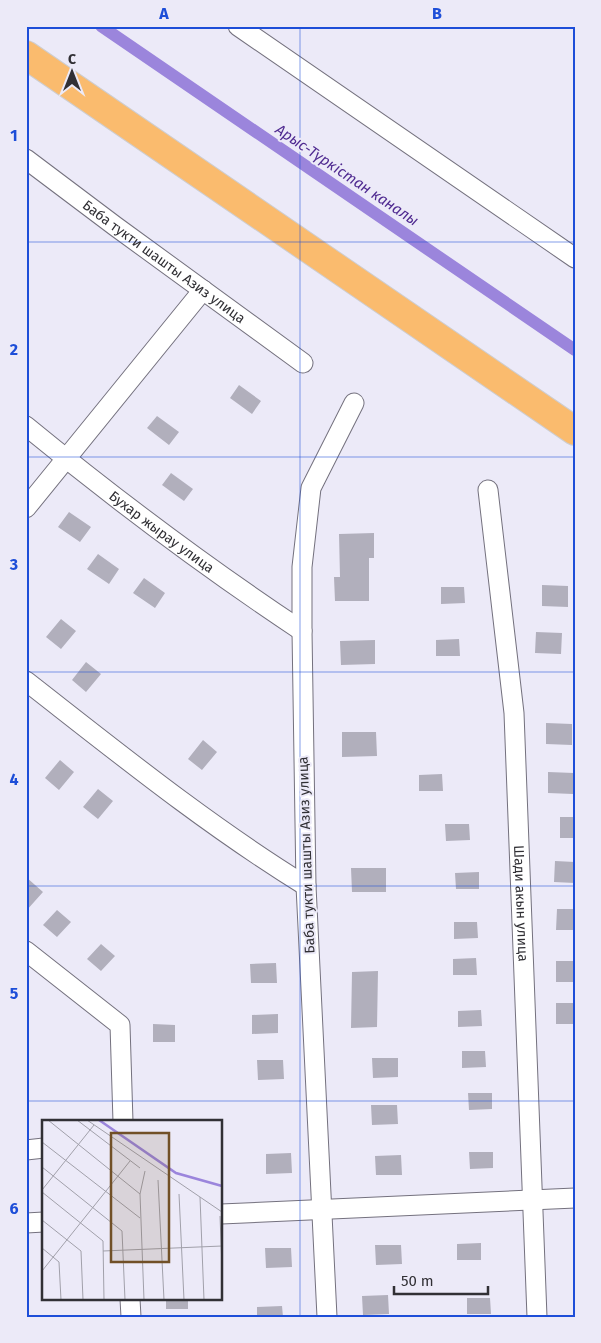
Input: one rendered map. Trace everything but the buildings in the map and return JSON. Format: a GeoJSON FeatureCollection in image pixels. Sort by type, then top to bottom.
{"type":"FeatureCollection","features":[{"type":"Feature","properties":{"kind":"highway"},"geometry":{"type":"LineString","coordinates":[[26,36],[575,412]]}},
{"type":"Feature","properties":{"kind":"highway"},"geometry":{"type":"LineString","coordinates":[[26,56],[575,431]]}},
{"type":"Feature","properties":{"kind":"street"},"geometry":{"type":"LineString","coordinates":[[238,26],[575,258]]}},
{"type":"Feature","properties":{"kind":"street","name":"Баба тукти шашты Азиз улица"},"geometry":{"type":"LineString","coordinates":[[26,159],[303,363]]}},
{"type":"Feature","properties":{"kind":"street"},"geometry":{"type":"LineString","coordinates":[[26,508],[203,290]]}},
{"type":"Feature","properties":{"kind":"street","name":"Баба тукти шашты Азиз улица"},"geometry":{"type":"LineString","coordinates":[[327,1317],[306,886],[302,567],[311,488],[354,403]]}},
{"type":"Feature","properties":{"kind":"street","name":"Бухар жырау улица"},"geometry":{"type":"LineString","coordinates":[[26,426],[66,459],[232,585],[302,631]]}},
{"type":"Feature","properties":{"kind":"street","name":"Шади акын улица"},"geometry":{"type":"LineString","coordinates":[[488,490],[514,713],[537,1317]]}},
{"type":"Feature","properties":{"kind":"street"},"geometry":{"type":"LineString","coordinates":[[26,681],[166,790],[258,856],[306,886]]}},
{"type":"Feature","properties":{"kind":"street"},"geometry":{"type":"LineString","coordinates":[[26,951],[120,1025],[123,1120]]}},
{"type":"Feature","properties":{"kind":"street"},"geometry":{"type":"LineString","coordinates":[[26,1150],[42,1148]]}},
{"type":"Feature","properties":{"kind":"street"},"geometry":{"type":"LineString","coordinates":[[222,1214],[575,1198]]}},
{"type":"Feature","properties":{"kind":"street"},"geometry":{"type":"LineString","coordinates":[[26,1223],[42,1222]]}},
{"type":"Feature","properties":{"kind":"street"},"geometry":{"type":"LineString","coordinates":[[130,1300],[131,1317]]}},
{"type":"Feature","properties":{"kind":"waterway","name":"Арыс-Түркістан каналы"},"geometry":{"type":"LineString","coordinates":[[101,26],[575,350]]}}]}
